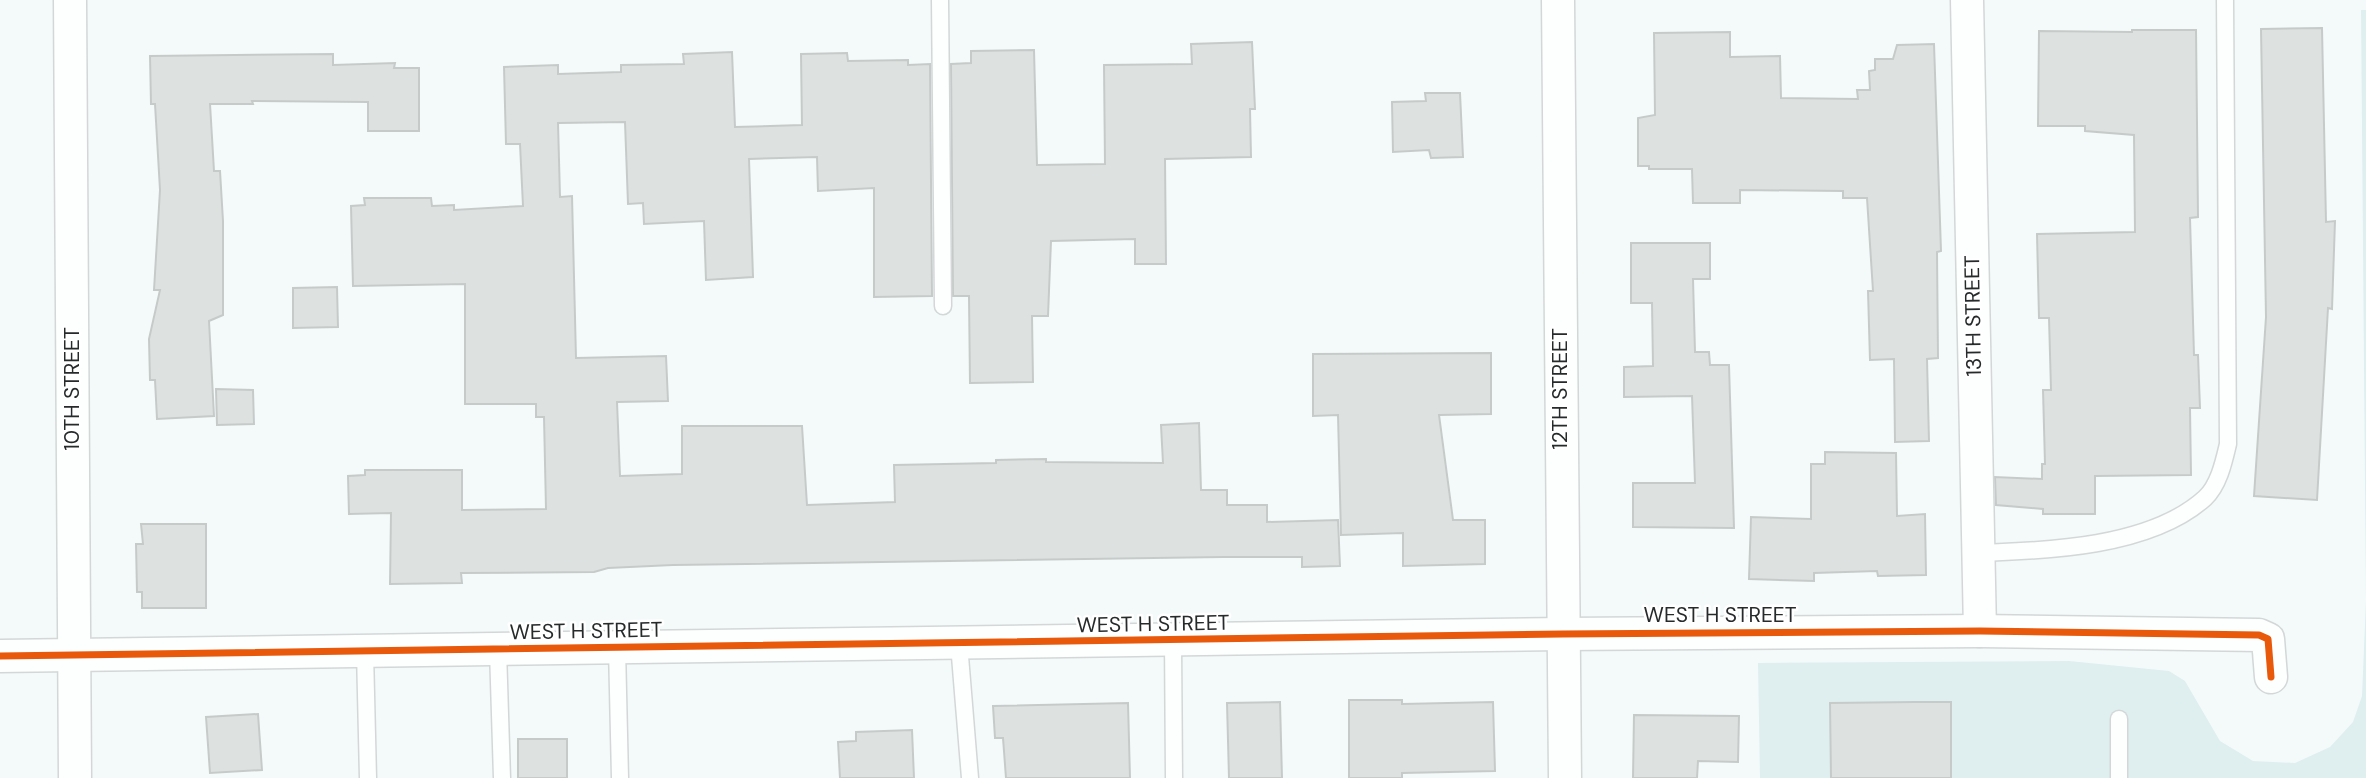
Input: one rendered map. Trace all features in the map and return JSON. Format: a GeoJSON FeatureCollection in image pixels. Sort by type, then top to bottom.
{"type":"FeatureCollection","features":[{"type":"Feature","properties":{"kind":"street","name":"10TH STREET"},"geometry":{"type":"LineString","coordinates":[[70,0],[75,778]]}},
{"type":"Feature","properties":{"kind":"street","name":"12TH STREET"},"geometry":{"type":"LineString","coordinates":[[1558,0],[1565,778]]}},
{"type":"Feature","properties":{"kind":"street","name":"13TH STREET"},"geometry":{"type":"LineString","coordinates":[[1967,0],[1980,631]]}},
{"type":"Feature","properties":{"kind":"street","name":"WEST H STREET"},"geometry":{"type":"LineString","coordinates":[[0,656],[1562,634],[1980,631],[2259,635],[2269,639],[2271,677]]}},
{"type":"Feature","properties":{"kind":"lane"},"geometry":{"type":"LineString","coordinates":[[940,0],[943,306]]}},
{"type":"Feature","properties":{"kind":"lane"},"geometry":{"type":"LineString","coordinates":[[1978,553],[2086,546],[2142,531],[2182,514],[2207,496],[2222,468],[2228,444],[2225,0]]}},
{"type":"Feature","properties":{"kind":"lane"},"geometry":{"type":"LineString","coordinates":[[1173,641],[1174,778]]}},
{"type":"Feature","properties":{"kind":"lane"},"geometry":{"type":"LineString","coordinates":[[959,644],[971,778]]}},
{"type":"Feature","properties":{"kind":"lane"},"geometry":{"type":"LineString","coordinates":[[617,648],[620,778]]}},
{"type":"Feature","properties":{"kind":"lane"},"geometry":{"type":"LineString","coordinates":[[498,650],[502,778]]}},
{"type":"Feature","properties":{"kind":"lane"},"geometry":{"type":"LineString","coordinates":[[365,652],[368,778]]}},
{"type":"Feature","properties":{"kind":"lane"},"geometry":{"type":"LineString","coordinates":[[2119,719],[2119,778]]}},
{"type":"Feature","properties":{"kind":"shaded area"},"geometry":{"type":"Polygon","coordinates":[[[2361,10],[2366,10],[2366,601],[2361,10]]]}},
{"type":"Feature","properties":{"kind":"shaded area"},"geometry":{"type":"Polygon","coordinates":[[[2366,601],[2366,778],[1760,778],[1758,663],[2069,661],[2169,671],[2185,681],[2220,741],[2253,761],[2295,763],[2330,747],[2353,722],[2362,696],[2366,601]]]}},
{"type":"Feature","properties":{"kind":"building"},"geometry":{"type":"Polygon","coordinates":[[[2322,28],[2326,222],[2335,221],[2332,309],[2328,308],[2317,500],[2254,496],[2266,317],[2261,29],[2322,28]]]}},
{"type":"Feature","properties":{"kind":"building"},"geometry":{"type":"Polygon","coordinates":[[[2196,30],[2198,217],[2190,218],[2194,355],[2198,355],[2200,408],[2190,408],[2191,475],[2095,476],[2095,514],[2043,514],[2043,509],[1996,505],[1995,477],[2042,479],[2042,464],[2045,464],[2043,390],[2051,390],[2049,318],[2039,318],[2037,234],[2135,232],[2134,135],[2085,131],[2085,126],[2038,126],[2039,31],[2196,30]]]}},
{"type":"Feature","properties":{"kind":"building"},"geometry":{"type":"Polygon","coordinates":[[[1730,32],[1730,57],[1780,56],[1781,98],[1858,99],[1857,90],[1870,90],[1869,71],[1875,70],[1875,59],[1893,59],[1897,45],[1934,44],[1941,251],[1937,252],[1938,358],[1927,359],[1929,441],[1895,442],[1894,359],[1870,360],[1868,291],[1873,291],[1867,198],[1843,198],[1843,191],[1740,190],[1740,203],[1693,203],[1692,169],[1649,169],[1649,166],[1638,166],[1638,118],[1655,115],[1654,33],[1730,32]]]}},
{"type":"Feature","properties":{"kind":"building"},"geometry":{"type":"Polygon","coordinates":[[[1252,42],[1255,109],[1250,109],[1251,157],[1165,159],[1166,264],[1135,264],[1135,239],[1051,241],[1048,316],[1032,316],[1033,382],[970,383],[969,296],[953,296],[951,64],[971,63],[971,51],[1034,50],[1037,165],[1105,164],[1104,65],[1192,64],[1191,44],[1252,42]]]}},
{"type":"Feature","properties":{"kind":"building"},"geometry":{"type":"Polygon","coordinates":[[[732,52],[735,127],[802,125],[801,54],[847,53],[848,61],[908,60],[908,65],[930,64],[932,296],[874,297],[874,188],[818,191],[817,157],[749,159],[753,277],[706,280],[704,221],[644,224],[643,203],[628,204],[625,122],[558,123],[560,197],[572,196],[576,358],[666,356],[668,401],[617,402],[620,476],[682,474],[682,426],[802,426],[807,505],[895,502],[894,465],[1046,459],[1046,462],[1163,463],[1161,425],[1199,423],[1201,490],[1227,490],[1227,505],[1267,505],[1267,522],[1338,520],[1340,566],[1302,567],[1302,557],[673,565],[608,568],[594,572],[461,573],[462,583],[390,584],[391,513],[349,514],[348,476],[365,475],[365,470],[462,470],[462,510],[546,509],[544,417],[536,417],[536,404],[465,404],[465,284],[353,286],[351,206],[365,205],[364,198],[431,198],[432,206],[454,205],[454,210],[523,206],[520,144],[506,144],[504,67],[558,65],[558,74],[621,72],[621,65],[684,64],[683,54],[732,52]]]}},
{"type":"Feature","properties":{"kind":"building"},"geometry":{"type":"Polygon","coordinates":[[[333,54],[333,65],[395,63],[394,68],[419,68],[419,131],[368,131],[368,102],[252,101],[253,104],[210,104],[214,171],[220,171],[223,221],[223,315],[209,321],[214,416],[157,419],[155,380],[150,380],[149,339],[160,290],[154,290],[160,190],[155,104],[151,104],[150,56],[333,54]]]}},
{"type":"Feature","properties":{"kind":"building"},"geometry":{"type":"Polygon","coordinates":[[[1425,93],[1460,93],[1463,157],[1431,158],[1429,150],[1393,152],[1392,102],[1426,101],[1425,93]]]}},
{"type":"Feature","properties":{"kind":"building"},"geometry":{"type":"Polygon","coordinates":[[[1631,243],[1710,243],[1710,279],[1693,279],[1695,352],[1709,352],[1710,365],[1729,365],[1734,528],[1633,527],[1633,483],[1695,483],[1692,396],[1624,397],[1624,367],[1653,366],[1652,303],[1631,303],[1631,243]]]}},
{"type":"Feature","properties":{"kind":"building"},"geometry":{"type":"Polygon","coordinates":[[[337,287],[338,327],[293,328],[293,288],[337,287]]]}},
{"type":"Feature","properties":{"kind":"building"},"geometry":{"type":"Polygon","coordinates":[[[1491,353],[1491,414],[1439,415],[1453,520],[1485,520],[1485,564],[1403,566],[1403,533],[1341,535],[1338,415],[1313,416],[1313,354],[1491,353]]]}},
{"type":"Feature","properties":{"kind":"building"},"geometry":{"type":"Polygon","coordinates":[[[216,389],[253,390],[254,424],[217,425],[216,389]]]}},
{"type":"Feature","properties":{"kind":"building"},"geometry":{"type":"Polygon","coordinates":[[[1825,452],[1896,453],[1897,516],[1925,514],[1926,575],[1878,576],[1877,571],[1814,573],[1814,581],[1749,579],[1751,517],[1811,519],[1811,464],[1825,464],[1825,452]]]}},
{"type":"Feature","properties":{"kind":"building"},"geometry":{"type":"Polygon","coordinates":[[[141,524],[206,524],[206,608],[142,608],[142,592],[137,592],[136,544],[143,544],[141,524]]]}},
{"type":"Feature","properties":{"kind":"building"},"geometry":{"type":"Polygon","coordinates":[[[1349,700],[1402,700],[1402,704],[1493,702],[1495,771],[1402,773],[1402,778],[1349,778],[1349,700]]]}},
{"type":"Feature","properties":{"kind":"building"},"geometry":{"type":"Polygon","coordinates":[[[1280,702],[1282,778],[1229,778],[1227,703],[1280,702]]]}},
{"type":"Feature","properties":{"kind":"building"},"geometry":{"type":"Polygon","coordinates":[[[1951,702],[1951,778],[1831,778],[1830,703],[1951,702]]]}},
{"type":"Feature","properties":{"kind":"building"},"geometry":{"type":"Polygon","coordinates":[[[1128,703],[1130,778],[1006,778],[1003,738],[995,738],[993,706],[1128,703]]]}},
{"type":"Feature","properties":{"kind":"building"},"geometry":{"type":"Polygon","coordinates":[[[258,714],[262,770],[210,773],[206,717],[258,714]]]}},
{"type":"Feature","properties":{"kind":"building"},"geometry":{"type":"Polygon","coordinates":[[[1634,715],[1739,716],[1738,762],[1698,761],[1697,778],[1633,778],[1634,715]]]}},
{"type":"Feature","properties":{"kind":"building"},"geometry":{"type":"Polygon","coordinates":[[[912,730],[914,778],[840,778],[838,742],[856,741],[856,732],[912,730]]]}},
{"type":"Feature","properties":{"kind":"building"},"geometry":{"type":"Polygon","coordinates":[[[518,739],[567,739],[567,778],[518,778],[518,739]]]}},
{"type":"Feature","properties":{"kind":"cycle path"},"geometry":{"type":"LineString","coordinates":[[0,656],[1562,634],[1980,631],[2259,635],[2268,639],[2271,677]]}}]}
